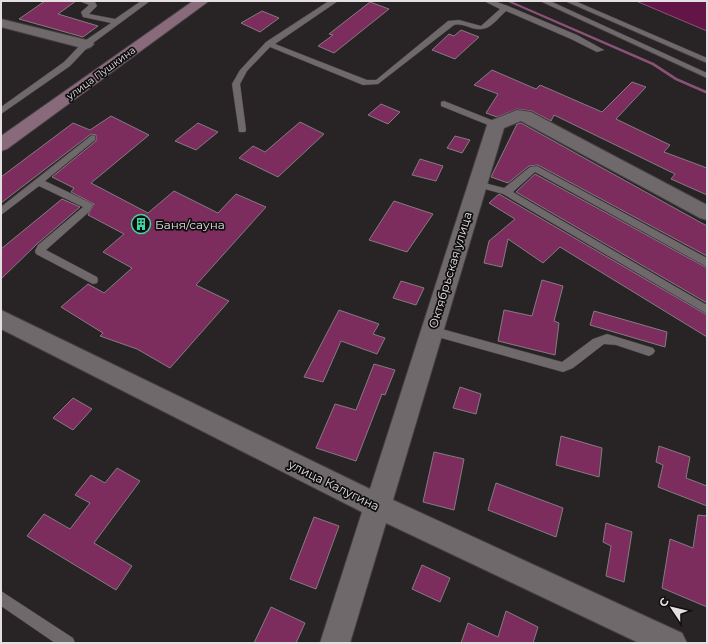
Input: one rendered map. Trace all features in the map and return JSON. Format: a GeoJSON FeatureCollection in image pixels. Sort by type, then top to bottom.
{"type":"FeatureCollection","features":[{"type":"Feature","properties":{"kind":"main road","name":"улица Пушкина"},"geometry":{"type":"LineString","coordinates":[[1,145],[202,1]]}},
{"type":"Feature","properties":{"kind":"street"},"geometry":{"type":"LineString","coordinates":[[1,23],[86,44]]}},
{"type":"Feature","properties":{"kind":"street"},"geometry":{"type":"LineString","coordinates":[[496,125],[517,115],[525,116],[707,213]]}},
{"type":"Feature","properties":{"kind":"street","name":"Октябрьская улица"},"geometry":{"type":"LineString","coordinates":[[335,643],[496,125]]}},
{"type":"Feature","properties":{"kind":"street","name":"улица Калугина"},"geometry":{"type":"LineString","coordinates":[[1,319],[377,506],[672,643]]}},
{"type":"Feature","properties":{"kind":"lane"},"geometry":{"type":"LineString","coordinates":[[83,1],[92,4],[93,6],[85,12],[86,15],[117,22]]}},
{"type":"Feature","properties":{"kind":"lane"},"geometry":{"type":"LineString","coordinates":[[1,111],[67,64],[86,44],[146,1]]}},
{"type":"Feature","properties":{"kind":"lane"},"geometry":{"type":"LineString","coordinates":[[242,130],[236,84],[244,70],[269,44],[334,1]]}},
{"type":"Feature","properties":{"kind":"lane"},"geometry":{"type":"LineString","coordinates":[[488,1],[574,37],[600,50]]}},
{"type":"Feature","properties":{"kind":"lane"},"geometry":{"type":"LineString","coordinates":[[544,1],[707,76]]}},
{"type":"Feature","properties":{"kind":"lane"},"geometry":{"type":"LineString","coordinates":[[569,1],[707,61]]}},
{"type":"Feature","properties":{"kind":"lane"},"geometry":{"type":"LineString","coordinates":[[269,44],[321,64],[355,80],[366,83],[378,82],[451,23],[460,22],[479,29],[483,28],[505,8]]}},
{"type":"Feature","properties":{"kind":"lane"},"geometry":{"type":"LineString","coordinates":[[444,104],[496,125]]}},
{"type":"Feature","properties":{"kind":"lane"},"geometry":{"type":"LineString","coordinates":[[1,212],[92,138]]}},
{"type":"Feature","properties":{"kind":"lane"},"geometry":{"type":"LineString","coordinates":[[506,192],[533,169],[537,169],[707,263]]}},
{"type":"Feature","properties":{"kind":"lane"},"geometry":{"type":"LineString","coordinates":[[39,182],[88,205],[87,209],[40,251],[93,280]]}},
{"type":"Feature","properties":{"kind":"lane"},"geometry":{"type":"LineString","coordinates":[[477,184],[506,192],[707,310]]}},
{"type":"Feature","properties":{"kind":"lane"},"geometry":{"type":"LineString","coordinates":[[431,331],[563,366],[570,365],[599,342],[607,339],[649,351]]}},
{"type":"Feature","properties":{"kind":"lane"},"geometry":{"type":"LineString","coordinates":[[1,598],[68,643]]}},
{"type":"Feature","properties":{"kind":"shaded area"},"geometry":{"type":"Polygon","coordinates":[[[636,1],[707,1],[707,31],[636,1]]]}},
{"type":"Feature","properties":{"kind":"building"},"geometry":{"type":"Polygon","coordinates":[[[45,1],[76,1],[58,14],[98,26],[83,37],[19,19],[45,1]]]}},
{"type":"Feature","properties":{"kind":"building"},"geometry":{"type":"Polygon","coordinates":[[[370,2],[389,9],[334,53],[318,46],[333,35],[329,34],[370,2]]]}},
{"type":"Feature","properties":{"kind":"building"},"geometry":{"type":"Polygon","coordinates":[[[262,11],[279,18],[260,32],[241,23],[262,11]]]}},
{"type":"Feature","properties":{"kind":"building"},"geometry":{"type":"Polygon","coordinates":[[[461,30],[479,37],[455,59],[432,50],[449,34],[454,36],[461,30]]]}},
{"type":"Feature","properties":{"kind":"building"},"geometry":{"type":"Polygon","coordinates":[[[492,70],[536,89],[540,85],[602,112],[632,82],[646,87],[616,119],[670,145],[664,152],[707,168],[707,195],[671,179],[675,174],[554,115],[551,121],[532,111],[517,109],[497,117],[486,113],[498,94],[474,85],[492,70]]]}},
{"type":"Feature","properties":{"kind":"building"},"geometry":{"type":"Polygon","coordinates":[[[381,104],[400,112],[388,124],[368,115],[381,104]]]}},
{"type":"Feature","properties":{"kind":"building"},"geometry":{"type":"Polygon","coordinates":[[[111,116],[149,135],[91,183],[148,213],[174,191],[218,213],[236,194],[266,207],[196,285],[229,301],[170,368],[137,349],[100,336],[103,333],[61,307],[88,284],[104,293],[132,268],[103,252],[124,234],[88,215],[94,204],[71,192],[74,188],[52,177],[96,141],[96,135],[91,134],[1,203],[1,177],[73,123],[90,130],[111,116]]]}},
{"type":"Feature","properties":{"kind":"building"},"geometry":{"type":"Polygon","coordinates":[[[300,122],[324,134],[278,177],[239,158],[253,146],[265,152],[300,122]]]}},
{"type":"Feature","properties":{"kind":"building"},"geometry":{"type":"Polygon","coordinates":[[[198,123],[218,132],[196,150],[175,141],[198,123]]]}},
{"type":"Feature","properties":{"kind":"building"},"geometry":{"type":"Polygon","coordinates":[[[521,123],[707,226],[707,256],[538,165],[529,166],[508,183],[491,177],[517,124],[521,123]]]}},
{"type":"Feature","properties":{"kind":"building"},"geometry":{"type":"Polygon","coordinates":[[[455,136],[470,140],[462,153],[447,148],[455,136]]]}},
{"type":"Feature","properties":{"kind":"building"},"geometry":{"type":"Polygon","coordinates":[[[420,159],[443,166],[436,181],[412,175],[420,159]]]}},
{"type":"Feature","properties":{"kind":"building"},"geometry":{"type":"Polygon","coordinates":[[[535,174],[707,268],[707,303],[516,192],[535,174]]]}},
{"type":"Feature","properties":{"kind":"building"},"geometry":{"type":"Polygon","coordinates":[[[499,194],[707,315],[707,337],[560,247],[543,263],[508,239],[502,267],[484,263],[489,241],[515,219],[489,203],[499,194]]]}},
{"type":"Feature","properties":{"kind":"building"},"geometry":{"type":"Polygon","coordinates":[[[62,199],[80,207],[37,244],[1,279],[1,249],[62,199]]]}},
{"type":"Feature","properties":{"kind":"building"},"geometry":{"type":"Polygon","coordinates":[[[394,201],[433,214],[407,252],[369,240],[394,201]]]}},
{"type":"Feature","properties":{"kind":"building"},"geometry":{"type":"Polygon","coordinates":[[[542,280],[563,286],[554,321],[559,323],[555,355],[498,341],[504,310],[532,316],[542,280]]]}},
{"type":"Feature","properties":{"kind":"building"},"geometry":{"type":"Polygon","coordinates":[[[401,281],[424,288],[416,305],[393,298],[401,281]]]}},
{"type":"Feature","properties":{"kind":"building"},"geometry":{"type":"Polygon","coordinates":[[[339,310],[379,324],[373,334],[385,338],[377,354],[341,341],[323,382],[304,377],[339,310]]]}},
{"type":"Feature","properties":{"kind":"building"},"geometry":{"type":"Polygon","coordinates":[[[594,311],[667,332],[665,347],[590,325],[594,311]]]}},
{"type":"Feature","properties":{"kind":"building"},"geometry":{"type":"Polygon","coordinates":[[[374,364],[395,370],[385,395],[382,394],[356,461],[316,448],[335,404],[356,410],[374,364]]]}},
{"type":"Feature","properties":{"kind":"building"},"geometry":{"type":"Polygon","coordinates":[[[460,387],[481,394],[476,414],[453,408],[460,387]]]}},
{"type":"Feature","properties":{"kind":"building"},"geometry":{"type":"Polygon","coordinates":[[[73,398],[92,409],[73,430],[53,418],[73,398]]]}},
{"type":"Feature","properties":{"kind":"building"},"geometry":{"type":"Polygon","coordinates":[[[561,436],[602,448],[599,477],[556,465],[561,436]]]}},
{"type":"Feature","properties":{"kind":"building"},"geometry":{"type":"Polygon","coordinates":[[[659,446],[690,457],[686,478],[707,486],[707,506],[658,487],[663,465],[656,462],[659,446]]]}},
{"type":"Feature","properties":{"kind":"building"},"geometry":{"type":"Polygon","coordinates":[[[434,452],[464,459],[454,510],[423,502],[434,452]]]}},
{"type":"Feature","properties":{"kind":"building"},"geometry":{"type":"Polygon","coordinates":[[[117,468],[140,481],[94,543],[132,566],[116,590],[27,536],[44,514],[70,529],[90,503],[75,495],[91,475],[105,483],[117,468]]]}},
{"type":"Feature","properties":{"kind":"building"},"geometry":{"type":"Polygon","coordinates":[[[496,483],[563,508],[556,537],[488,510],[496,483]]]}},
{"type":"Feature","properties":{"kind":"building"},"geometry":{"type":"Polygon","coordinates":[[[698,515],[707,516],[707,607],[662,588],[670,539],[693,548],[698,515]]]}},
{"type":"Feature","properties":{"kind":"building"},"geometry":{"type":"Polygon","coordinates":[[[314,517],[339,526],[316,589],[290,579],[314,517]]]}},
{"type":"Feature","properties":{"kind":"building"},"geometry":{"type":"Polygon","coordinates":[[[606,523],[632,532],[624,582],[606,576],[611,546],[603,542],[606,523]]]}},
{"type":"Feature","properties":{"kind":"building"},"geometry":{"type":"Polygon","coordinates":[[[422,565],[450,578],[440,602],[412,589],[422,565]]]}},
{"type":"Feature","properties":{"kind":"building"},"geometry":{"type":"Polygon","coordinates":[[[271,607],[305,623],[296,643],[254,643],[271,607]]]}},
{"type":"Feature","properties":{"kind":"building"},"geometry":{"type":"Polygon","coordinates":[[[506,611],[538,627],[533,643],[461,643],[468,623],[498,637],[506,611]]]}},
{"type":"Feature","properties":{"kind":"waterway"},"geometry":{"type":"LineString","coordinates":[[508,1],[653,64],[676,79],[707,93]]}},
{"type":"Feature","properties":{"kind":"place","name":"Баня/сауна"},"geometry":{"type":"Point","coordinates":[141,224]}}]}
